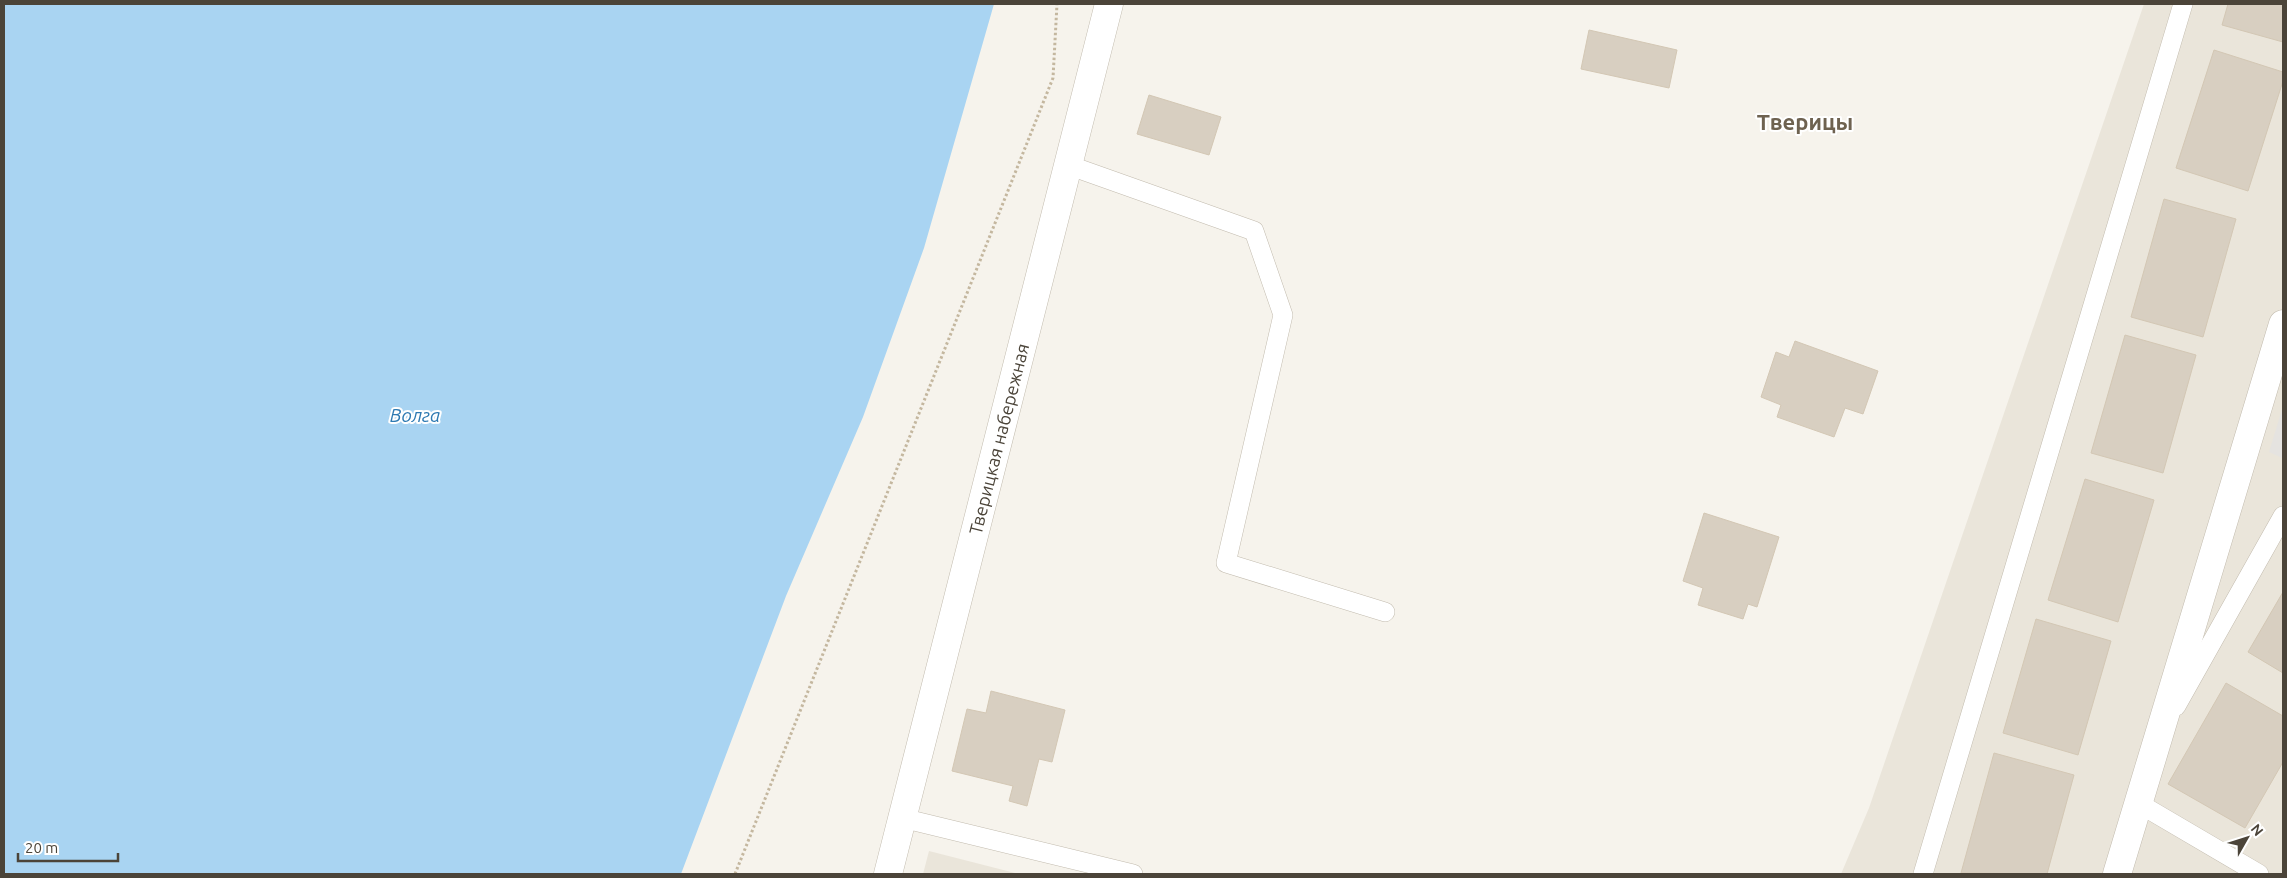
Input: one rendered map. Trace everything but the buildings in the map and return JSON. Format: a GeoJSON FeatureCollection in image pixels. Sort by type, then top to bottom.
{"type":"FeatureCollection","features":[{"type":"Feature","properties":{"kind":"street","name":"Тверицкая набережная"},"geometry":{"type":"LineString","coordinates":[[888,874],[1109,4]]}},
{"type":"Feature","properties":{"kind":"street"},"geometry":{"type":"LineString","coordinates":[[2117,874],[2283,324]]}},
{"type":"Feature","properties":{"kind":"lane"},"geometry":{"type":"LineString","coordinates":[[1922,874],[2183,4]]}},
{"type":"Feature","properties":{"kind":"lane"},"geometry":{"type":"LineString","coordinates":[[1068,165],[1254,231],[1282,315],[1226,563],[1385,612]]}},
{"type":"Feature","properties":{"kind":"lane"},"geometry":{"type":"LineString","coordinates":[[2157,740],[2283,516]]}},
{"type":"Feature","properties":{"kind":"lane"},"geometry":{"type":"LineString","coordinates":[[2138,803],[2259,874]]}},
{"type":"Feature","properties":{"kind":"lane"},"geometry":{"type":"LineString","coordinates":[[902,818],[1132,874]]}},
{"type":"Feature","properties":{"kind":"path"},"geometry":{"type":"LineString","coordinates":[[735,874],[1053,78],[1057,4]]}},
{"type":"Feature","properties":{"kind":"shaded area"},"geometry":{"type":"Polygon","coordinates":[[[2144,4],[2283,4],[2283,874],[1841,874],[1869,808],[2144,4]]]}},
{"type":"Feature","properties":{"kind":"shaded area"},"geometry":{"type":"Polygon","coordinates":[[[2283,406],[2283,455],[2282,458],[2269,452],[2283,406]]]}},
{"type":"Feature","properties":{"kind":"shaded area"},"geometry":{"type":"Polygon","coordinates":[[[929,851],[1019,874],[923,874],[929,851]]]}},
{"type":"Feature","properties":{"kind":"water","name":"Волга"},"geometry":{"type":"Polygon","coordinates":[[[4,4],[994,4],[924,248],[863,417],[786,596],[681,874],[4,874],[4,4]]]}},
{"type":"Feature","properties":{"kind":"district","name":"Тверицы"},"geometry":{"type":"Point","coordinates":[1805,121]}}]}
